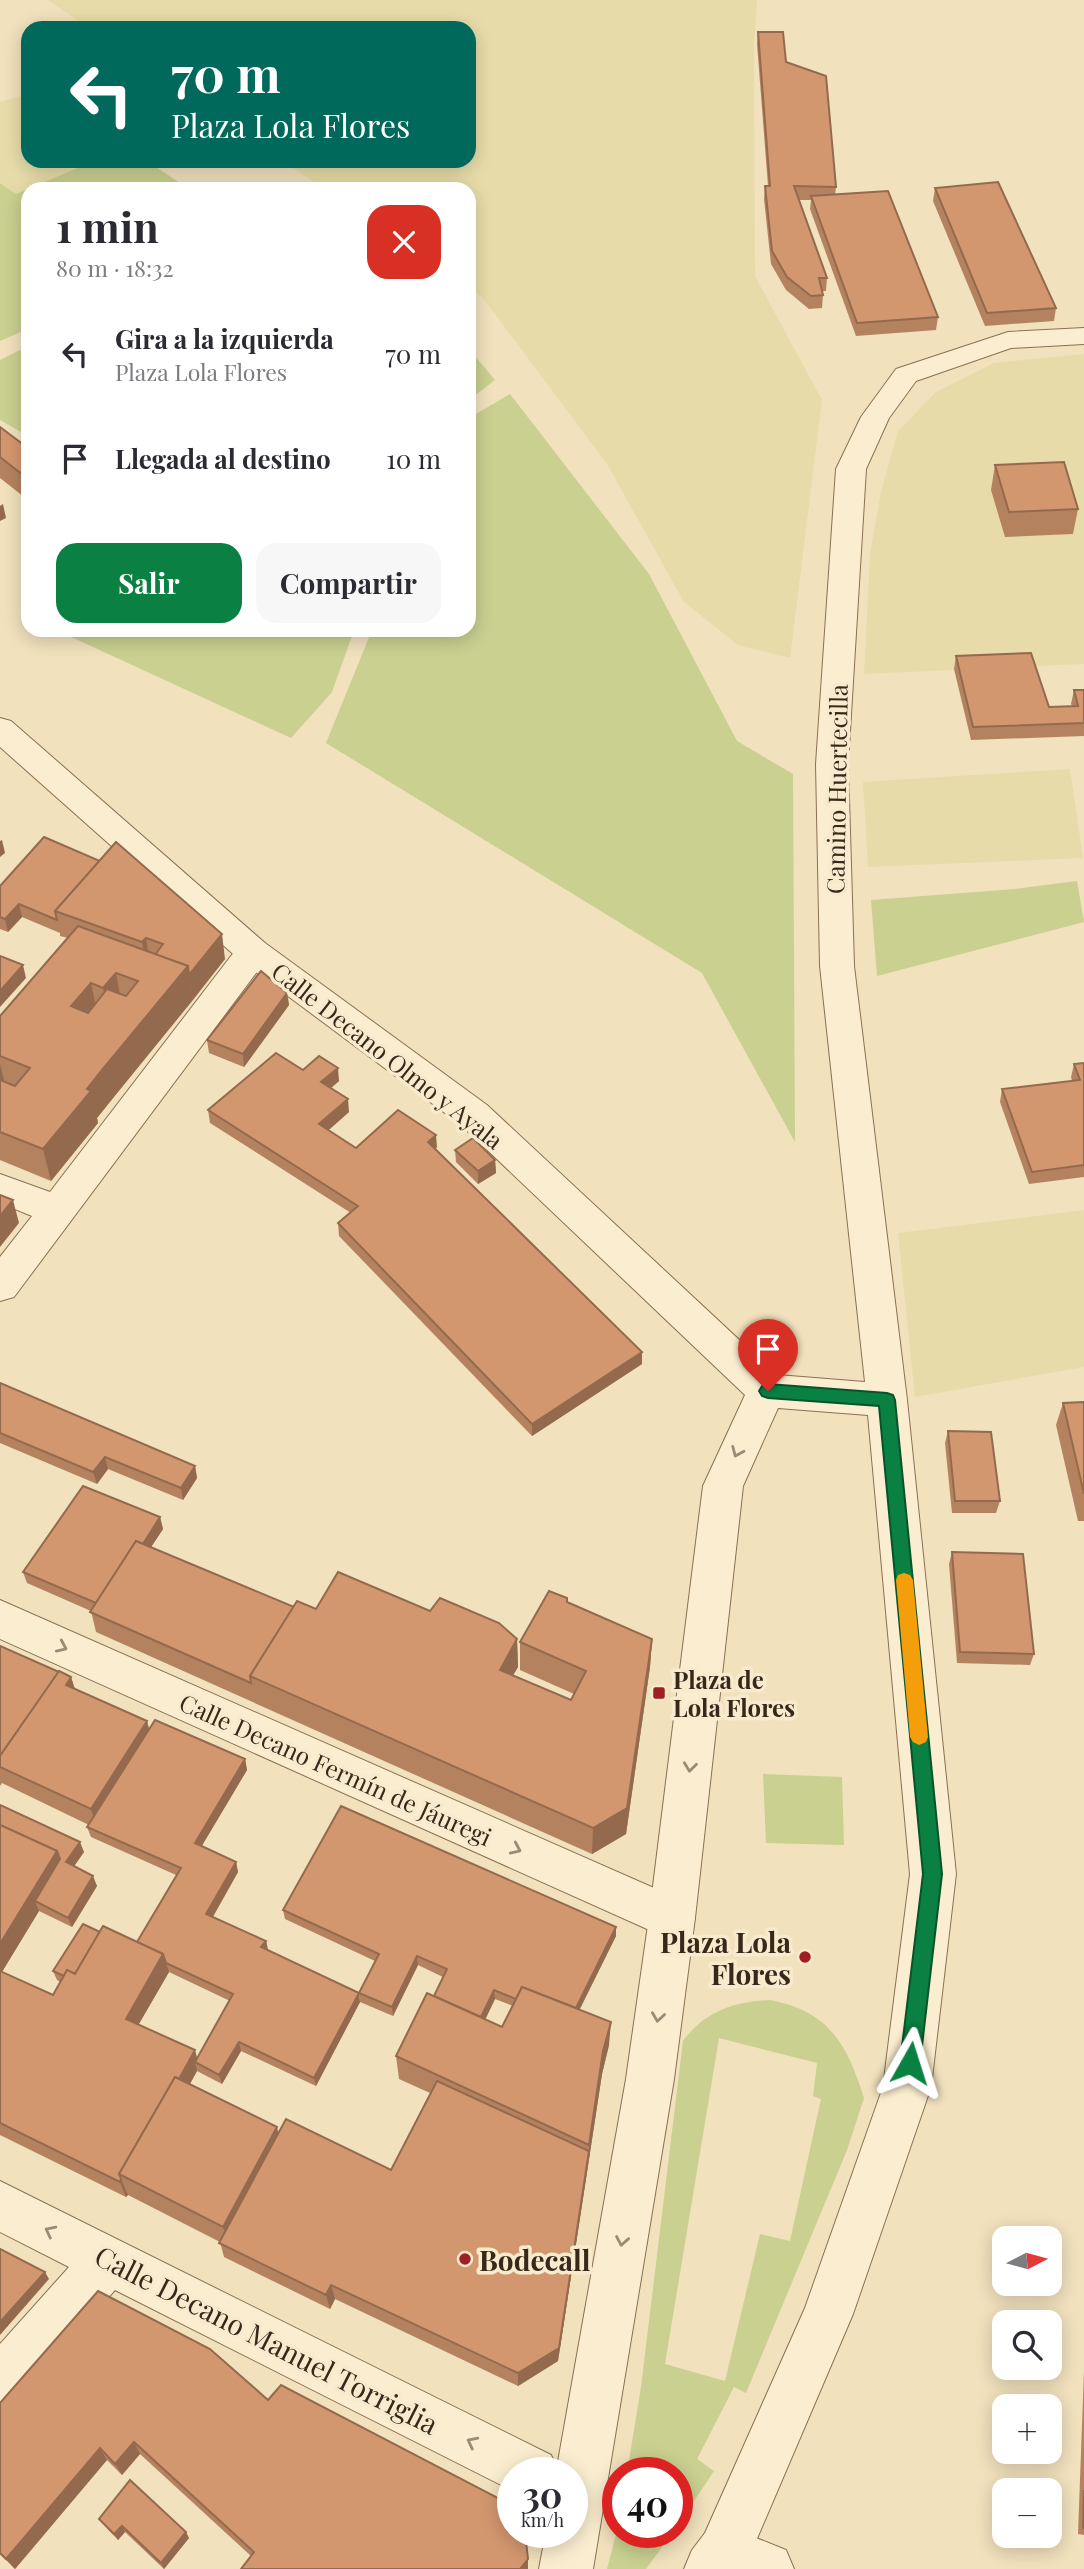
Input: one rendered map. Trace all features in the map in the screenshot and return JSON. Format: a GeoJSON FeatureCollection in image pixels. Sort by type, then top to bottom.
{"type":"FeatureCollection","features":[{"type":"Feature","properties":{"kind":"street","name":"Camino Huertecilla"},"geometry":{"type":"LineString","coordinates":[[887,1400],[836,966],[832,764],[851,468],[875,417],[906,375],[1008,340],[1084,336]]}},
{"type":"Feature","properties":{"kind":"street","name":"Calle Decano Olmo y Ayala"},"geometry":{"type":"LineString","coordinates":[[0,729],[253,952],[474,1115],[768,1391]]}},
{"type":"Feature","properties":{"kind":"street"},"geometry":{"type":"LineString","coordinates":[[0,1286],[253,952]]}},
{"type":"Feature","properties":{"kind":"street"},"geometry":{"type":"LineString","coordinates":[[0,1188],[59,1211]]}},
{"type":"Feature","properties":{"kind":"street"},"geometry":{"type":"LineString","coordinates":[[583,2457],[650,2079],[673,1917],[723,1486],[740,1445],[768,1391],[887,1400],[933,1874],[907,2087],[828,2314],[734,2563]]}},
{"type":"Feature","properties":{"kind":"street","name":"Calle Decano Fermín de Jáuregi"},"geometry":{"type":"LineString","coordinates":[[0,1619],[673,1917]]}},
{"type":"Feature","properties":{"kind":"street","name":"Calle Decano Manuel Torriglia"},"geometry":{"type":"LineString","coordinates":[[0,2206],[501,2457]]}},
{"type":"Feature","properties":{"kind":"street"},"geometry":{"type":"LineString","coordinates":[[0,2382],[108,2260]]}},
{"type":"Feature","properties":{"kind":"street"},"geometry":{"type":"LineString","coordinates":[[566,2569],[569,2548]]}},
{"type":"Feature","properties":{"kind":"shaded area"},"geometry":{"type":"Polygon","coordinates":[[[48,0],[757,0],[754,45],[755,276],[822,400],[790,658],[738,645],[684,602],[607,464],[483,298],[476,293],[476,182],[314,182],[293,168],[476,168],[476,21],[79,21],[48,0]]]}},
{"type":"Feature","properties":{"kind":"shaded area"},"geometry":{"type":"Polygon","coordinates":[[[21,96],[21,168],[77,168],[44,182],[21,182],[21,192],[16,194],[0,183],[0,102],[21,96]]]}},
{"type":"Feature","properties":{"kind":"shaded area"},"geometry":{"type":"Polygon","coordinates":[[[1084,354],[1084,664],[864,674],[870,554],[881,492],[898,431],[936,392],[994,363],[1084,354]]]}},
{"type":"Feature","properties":{"kind":"shaded area"},"geometry":{"type":"Polygon","coordinates":[[[1070,769],[1083,858],[868,867],[863,782],[1070,769]]]}},
{"type":"Feature","properties":{"kind":"shaded area"},"geometry":{"type":"Polygon","coordinates":[[[1084,1210],[1084,1367],[915,1397],[898,1233],[1084,1210]]]}},
{"type":"Feature","properties":{"kind":"green space"},"geometry":{"type":"Polygon","coordinates":[[[78,168],[158,168],[178,182],[44,182],[78,168]]]}},
{"type":"Feature","properties":{"kind":"green space"},"geometry":{"type":"Polygon","coordinates":[[[0,183],[16,194],[21,192],[21,332],[0,341],[0,183]]]}},
{"type":"Feature","properties":{"kind":"green space"},"geometry":{"type":"Polygon","coordinates":[[[21,350],[21,432],[0,420],[0,360],[21,350]]]}},
{"type":"Feature","properties":{"kind":"green space"},"geometry":{"type":"Polygon","coordinates":[[[476,357],[495,380],[476,395],[476,357]]]}},
{"type":"Feature","properties":{"kind":"green space"},"geometry":{"type":"Polygon","coordinates":[[[510,394],[649,574],[737,741],[793,774],[795,1142],[702,973],[326,743],[369,637],[476,637],[476,414],[510,394]]]}},
{"type":"Feature","properties":{"kind":"green space"},"geometry":{"type":"Polygon","coordinates":[[[71,637],[352,637],[332,692],[291,738],[71,637]]]}},
{"type":"Feature","properties":{"kind":"green space"},"geometry":{"type":"Polygon","coordinates":[[[1077,881],[1084,922],[877,976],[871,900],[1015,889],[1077,881]]]}},
{"type":"Feature","properties":{"kind":"green space"},"geometry":{"type":"Polygon","coordinates":[[[763,1774],[842,1777],[844,1845],[766,1843],[763,1774]]]}},
{"type":"Feature","properties":{"kind":"green space"},"geometry":{"type":"Polygon","coordinates":[[[770,2000],[790,2005],[821,2022],[842,2046],[864,2098],[847,2150],[746,2393],[734,2387],[697,2459],[714,2471],[693,2502],[693,2457],[630,2457],[641,2387],[683,2041],[701,2022],[721,2010],[770,2000]],[[719,2038],[665,2364],[725,2381],[760,2234],[790,2241],[821,2099],[813,2096],[817,2063],[719,2038]]]}},
{"type":"Feature","properties":{"kind":"green space"},"geometry":{"type":"Polygon","coordinates":[[[612,2548],[661,2548],[646,2569],[607,2569],[612,2548]]]}},
{"type":"Feature","properties":{"kind":"building"},"geometry":{"type":"Polygon","coordinates":[[[758,32],[783,32],[786,62],[826,76],[836,187],[794,186],[827,278],[819,278],[823,295],[811,296],[787,277],[772,251],[765,186],[770,186],[758,32]]]}},
{"type":"Feature","properties":{"kind":"building"},"geometry":{"type":"Polygon","coordinates":[[[998,182],[1056,308],[987,313],[935,188],[998,182]]]}},
{"type":"Feature","properties":{"kind":"building"},"geometry":{"type":"Polygon","coordinates":[[[888,191],[938,317],[857,323],[811,196],[888,191]]]}},
{"type":"Feature","properties":{"kind":"building"},"geometry":{"type":"Polygon","coordinates":[[[0,427],[21,443],[21,474],[0,457],[0,427]]]}},
{"type":"Feature","properties":{"kind":"building"},"geometry":{"type":"Polygon","coordinates":[[[1064,462],[1078,509],[1009,512],[995,465],[1064,462]]]}},
{"type":"Feature","properties":{"kind":"building"},"geometry":{"type":"Polygon","coordinates":[[[1031,653],[1049,707],[1078,706],[1074,690],[1084,690],[1084,723],[973,727],[956,656],[1031,653]]]}},
{"type":"Feature","properties":{"kind":"building"},"geometry":{"type":"Polygon","coordinates":[[[44,837],[100,861],[55,911],[57,920],[19,904],[5,919],[0,917],[0,886],[44,837]]]}},
{"type":"Feature","properties":{"kind":"building"},"geometry":{"type":"Polygon","coordinates":[[[116,842],[222,934],[189,975],[188,966],[155,955],[163,944],[146,938],[142,942],[55,911],[116,842]]]}},
{"type":"Feature","properties":{"kind":"building"},"geometry":{"type":"Polygon","coordinates":[[[78,926],[188,966],[102,1070],[87,1089],[91,1091],[43,1149],[0,1132],[0,1080],[15,1086],[30,1068],[0,1056],[0,1016],[78,926]],[[116,973],[103,988],[91,983],[71,1006],[88,1013],[107,989],[126,996],[138,981],[116,973]]]}},
{"type":"Feature","properties":{"kind":"building"},"geometry":{"type":"Polygon","coordinates":[[[0,956],[23,965],[0,991],[0,956]]]}},
{"type":"Feature","properties":{"kind":"building"},"geometry":{"type":"Polygon","coordinates":[[[261,971],[287,993],[243,1054],[207,1040],[261,971]]]}},
{"type":"Feature","properties":{"kind":"building"},"geometry":{"type":"Polygon","coordinates":[[[276,1053],[303,1070],[319,1056],[338,1068],[321,1082],[348,1099],[319,1124],[356,1148],[398,1110],[436,1135],[428,1142],[642,1352],[532,1424],[338,1223],[358,1206],[208,1110],[276,1053]]]}},
{"type":"Feature","properties":{"kind":"building"},"geometry":{"type":"Polygon","coordinates":[[[1084,1063],[1084,1165],[1032,1172],[1002,1089],[1080,1080],[1074,1064],[1084,1063]]]}},
{"type":"Feature","properties":{"kind":"building"},"geometry":{"type":"Polygon","coordinates":[[[473,1138],[495,1160],[478,1171],[455,1150],[473,1138]]]}},
{"type":"Feature","properties":{"kind":"building"},"geometry":{"type":"Polygon","coordinates":[[[0,1195],[13,1200],[0,1216],[0,1195]]]}},
{"type":"Feature","properties":{"kind":"building"},"geometry":{"type":"Polygon","coordinates":[[[0,1383],[195,1466],[181,1488],[105,1457],[93,1472],[0,1433],[0,1383]]]}},
{"type":"Feature","properties":{"kind":"building"},"geometry":{"type":"Polygon","coordinates":[[[1084,1402],[1084,1494],[1063,1403],[1084,1402]]]}},
{"type":"Feature","properties":{"kind":"building"},"geometry":{"type":"Polygon","coordinates":[[[948,1431],[991,1432],[1000,1501],[955,1501],[948,1431]]]}},
{"type":"Feature","properties":{"kind":"building"},"geometry":{"type":"Polygon","coordinates":[[[83,1486],[160,1517],[143,1544],[136,1541],[96,1603],[23,1572],[83,1486]]]}},
{"type":"Feature","properties":{"kind":"building"},"geometry":{"type":"Polygon","coordinates":[[[136,1541],[294,1607],[250,1676],[251,1683],[90,1612],[136,1541]]]}},
{"type":"Feature","properties":{"kind":"building"},"geometry":{"type":"Polygon","coordinates":[[[952,1552],[1023,1554],[1034,1654],[960,1652],[952,1552]]]}},
{"type":"Feature","properties":{"kind":"building"},"geometry":{"type":"Polygon","coordinates":[[[338,1572],[430,1611],[440,1598],[499,1623],[517,1639],[500,1670],[571,1700],[586,1671],[520,1642],[549,1591],[567,1598],[567,1602],[652,1639],[627,1808],[593,1828],[250,1676],[297,1601],[316,1609],[338,1572]]]}},
{"type":"Feature","properties":{"kind":"building"},"geometry":{"type":"Polygon","coordinates":[[[0,1646],[59,1672],[0,1756],[0,1646]]]}},
{"type":"Feature","properties":{"kind":"building"},"geometry":{"type":"Polygon","coordinates":[[[59,1671],[71,1677],[66,1685],[147,1721],[91,1809],[0,1767],[0,1756],[59,1671]]]}},
{"type":"Feature","properties":{"kind":"building"},"geometry":{"type":"Polygon","coordinates":[[[155,1720],[245,1759],[195,1843],[236,1862],[206,1914],[266,1941],[261,1947],[359,1993],[314,2078],[239,2042],[219,2075],[195,2062],[233,1994],[166,1963],[163,1954],[137,1942],[181,1868],[87,1827],[155,1720]]]}},
{"type":"Feature","properties":{"kind":"building"},"geometry":{"type":"Polygon","coordinates":[[[0,1805],[80,1842],[66,1862],[93,1876],[68,1918],[35,1901],[60,1859],[57,1851],[0,1825],[0,1805]]]}},
{"type":"Feature","properties":{"kind":"building"},"geometry":{"type":"Polygon","coordinates":[[[341,1806],[616,1927],[576,2008],[522,1987],[516,1999],[494,1990],[481,2017],[434,1996],[447,1969],[417,1956],[392,2007],[359,1993],[379,1954],[283,1910],[341,1806]]]}},
{"type":"Feature","properties":{"kind":"building"},"geometry":{"type":"Polygon","coordinates":[[[0,1825],[57,1851],[0,1944],[0,1825]]]}},
{"type":"Feature","properties":{"kind":"building"},"geometry":{"type":"Polygon","coordinates":[[[83,1924],[100,1932],[75,1974],[67,1970],[64,1976],[53,1971],[83,1924]]]}},
{"type":"Feature","properties":{"kind":"building"},"geometry":{"type":"Polygon","coordinates":[[[103,1926],[163,1954],[126,2019],[195,2050],[179,2079],[175,2077],[119,2174],[120,2182],[0,2123],[0,1971],[53,1995],[67,1970],[75,1974],[103,1926]]]}},
{"type":"Feature","properties":{"kind":"building"},"geometry":{"type":"Polygon","coordinates":[[[522,1987],[611,2022],[603,2051],[589,2145],[396,2056],[427,1993],[502,2027],[522,1987]]]}},
{"type":"Feature","properties":{"kind":"building"},"geometry":{"type":"Polygon","coordinates":[[[175,2077],[277,2127],[223,2227],[119,2174],[175,2077]]]}},
{"type":"Feature","properties":{"kind":"building","name":"Bodecall"},"geometry":{"type":"Polygon","coordinates":[[[437,2081],[589,2151],[559,2348],[518,2373],[331,2285],[326,2295],[219,2243],[286,2119],[391,2170],[437,2081]]]}},
{"type":"Feature","properties":{"kind":"building"},"geometry":{"type":"Polygon","coordinates":[[[0,2249],[45,2272],[0,2322],[0,2249]]]}},
{"type":"Feature","properties":{"kind":"building"},"geometry":{"type":"Polygon","coordinates":[[[98,2291],[210,2349],[268,2400],[281,2385],[497,2498],[497,2548],[527,2548],[528,2559],[520,2569],[241,2569],[254,2552],[134,2442],[115,2464],[100,2448],[6,2559],[0,2553],[0,2403],[98,2291]]]}},
{"type":"Feature","properties":{"kind":"building"},"geometry":{"type":"Polygon","coordinates":[[[130,2480],[186,2532],[161,2563],[122,2526],[114,2534],[99,2519],[130,2480]]]}},
{"type":"Feature","properties":{"kind":"slow traffic"},"geometry":{"type":"LineString","coordinates":[[904,1580],[919,1737]]}},
{"type":"Feature","properties":{"kind":"place","name":"Plaza de Lola Flores"},"geometry":{"type":"Point","coordinates":[659,1693]}},
{"type":"Feature","properties":{"kind":"place","name":"Plaza Lola Flores"},"geometry":{"type":"Point","coordinates":[805,1957]}},
{"type":"Feature","properties":{"kind":"place","name":"Bodecall"},"geometry":{"type":"Point","coordinates":[465,2259]}},
{"type":"Feature","properties":{"kind":"route"},"geometry":{"type":"LineString","coordinates":[[768,1391],[887,1400],[933,1874],[910,2063]]}}]}
